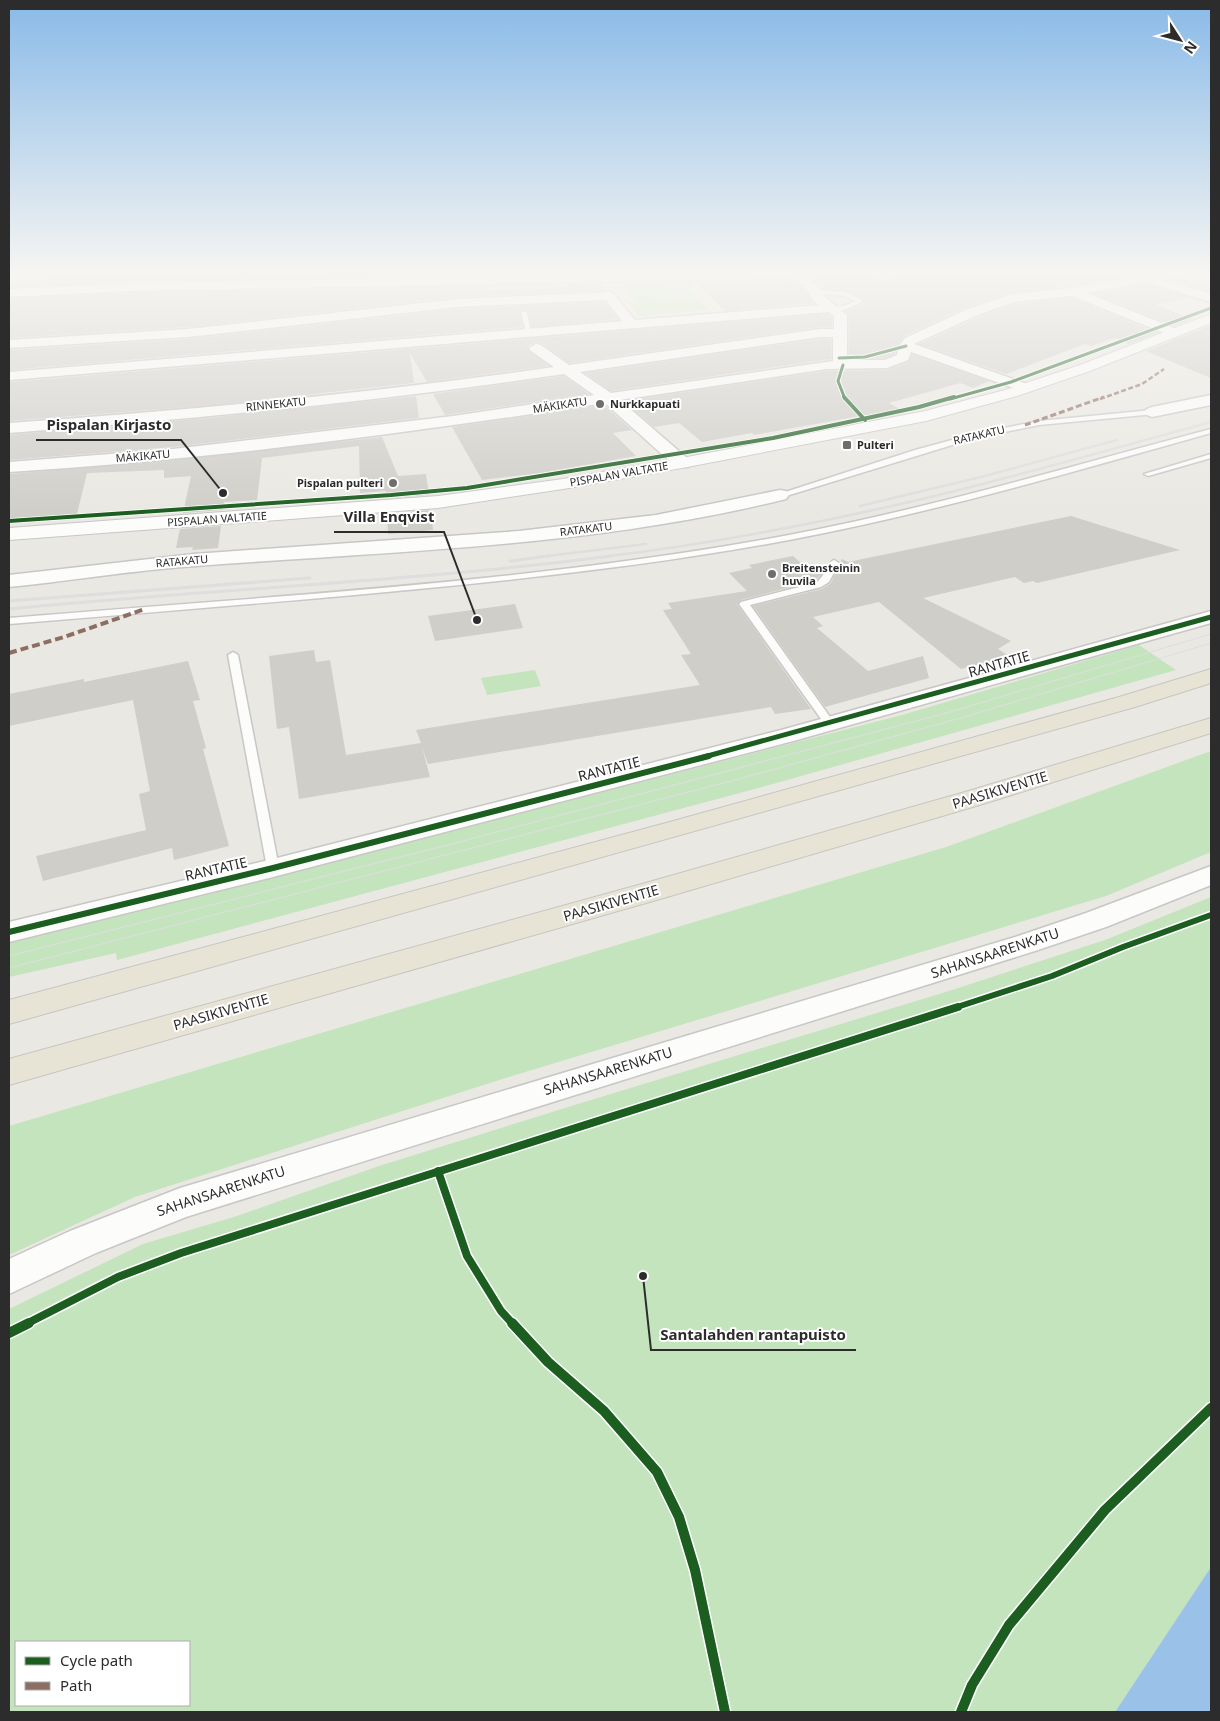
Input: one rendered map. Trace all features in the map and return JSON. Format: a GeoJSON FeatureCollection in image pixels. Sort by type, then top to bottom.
{"type":"FeatureCollection","features":[{"type":"Feature","properties":{"kind":"highway"},"geometry":{"type":"LineString","coordinates":[[9,1012],[695,824],[1127,702],[1211,676]]}},
{"type":"Feature","properties":{"kind":"highway","name":"PAASIKIVENTIE"},"geometry":{"type":"LineString","coordinates":[[9,1072],[974,798],[1211,725]]}},
{"type":"Feature","properties":{"kind":"highway"},"geometry":{"type":"LineString","coordinates":[[9,1091],[236,1008]]}},
{"type":"Feature","properties":{"kind":"main road","name":"PISPALAN VALTATIE"},"geometry":{"type":"LineString","coordinates":[[9,534],[438,502],[563,484],[926,416],[1025,388],[1085,368],[1124,352]]}},
{"type":"Feature","properties":{"kind":"street"},"geometry":{"type":"LineString","coordinates":[[188,352],[188,360]]}},
{"type":"Feature","properties":{"kind":"street"},"geometry":{"type":"LineString","coordinates":[[9,376],[282,352]]}},
{"type":"Feature","properties":{"kind":"street"},"geometry":{"type":"LineString","coordinates":[[542,352],[608,398],[682,463]]}},
{"type":"Feature","properties":{"kind":"street","name":"RINNEKATU"},"geometry":{"type":"LineString","coordinates":[[9,428],[182,415],[471,383],[684,352]]}},
{"type":"Feature","properties":{"kind":"street"},"geometry":{"type":"LineString","coordinates":[[839,352],[839,358],[843,365]]}},
{"type":"Feature","properties":{"kind":"street","name":"MÄKIKATU"},"geometry":{"type":"LineString","coordinates":[[9,467],[173,454],[453,421],[826,365],[871,365],[897,361],[903,357],[904,352]]}},
{"type":"Feature","properties":{"kind":"street"},"geometry":{"type":"LineString","coordinates":[[924,352],[1025,388]]}},
{"type":"Feature","properties":{"kind":"street"},"geometry":{"type":"LineString","coordinates":[[313,400],[328,436]]}},
{"type":"Feature","properties":{"kind":"street"},"geometry":{"type":"LineString","coordinates":[[1152,412],[1211,400]]}},
{"type":"Feature","properties":{"kind":"street","name":"RATAKATU"},"geometry":{"type":"LineString","coordinates":[[9,581],[194,560],[406,547],[519,537],[656,520],[780,495]]}},
{"type":"Feature","properties":{"kind":"street","name":"RANTATIE"},"geometry":{"type":"LineString","coordinates":[[9,932],[273,868],[830,724],[1211,617]]}},
{"type":"Feature","properties":{"kind":"street","name":"SAHANSAARENKATU"},"geometry":{"type":"LineString","coordinates":[[9,1277],[83,1242],[180,1203],[1016,947],[1096,920],[1211,875]]}},
{"type":"Feature","properties":{"kind":"lane","name":"RATAKATU"},"geometry":{"type":"LineString","coordinates":[[780,495],[858,473],[947,443],[1001,430],[1051,421],[1152,412]]}},
{"type":"Feature","properties":{"kind":"lane"},"geometry":{"type":"LineString","coordinates":[[9,621],[497,578],[624,564],[732,548],[888,518],[1211,431]]}},
{"type":"Feature","properties":{"kind":"lane"},"geometry":{"type":"LineString","coordinates":[[1148,474],[1211,456]]}},
{"type":"Feature","properties":{"kind":"lane"},"geometry":{"type":"LineString","coordinates":[[830,724],[744,604],[818,585],[826,580],[834,563]]}},
{"type":"Feature","properties":{"kind":"lane"},"geometry":{"type":"LineString","coordinates":[[232,655],[273,868]]}},
{"type":"Feature","properties":{"kind":"green space"},"geometry":{"type":"Polygon","coordinates":[[[1139,645],[1176,670],[773,784],[117,960],[116,953],[9,977],[9,943],[902,715],[1139,645]]]}},
{"type":"Feature","properties":{"kind":"green space"},"geometry":{"type":"Polygon","coordinates":[[[535,670],[541,686],[487,695],[481,678],[535,670]]]}},
{"type":"Feature","properties":{"kind":"green space"},"geometry":{"type":"Polygon","coordinates":[[[1211,751],[1211,852],[1106,896],[496,1081],[135,1197],[9,1255],[9,1126],[946,847],[1211,751]]]}},
{"type":"Feature","properties":{"kind":"green space"},"geometry":{"type":"Polygon","coordinates":[[[1211,897],[1211,1567],[1115,1712],[9,1712],[9,1309],[143,1244],[234,1217],[379,1166],[949,991],[1105,940],[1211,897]]]}},
{"type":"Feature","properties":{"kind":"water"},"geometry":{"type":"Polygon","coordinates":[[[1211,1567],[1211,1712],[1115,1712],[1211,1567]]]}},
{"type":"Feature","properties":{"kind":"building"},"geometry":{"type":"Polygon","coordinates":[[[9,352],[220,352],[9,370],[9,352]]]}},
{"type":"Feature","properties":{"kind":"building"},"geometry":{"type":"Polygon","coordinates":[[[367,352],[531,352],[549,366],[427,382],[410,353],[414,383],[214,405],[9,421],[9,382],[367,352]]]}},
{"type":"Feature","properties":{"kind":"building"},"geometry":{"type":"Polygon","coordinates":[[[555,352],[644,352],[569,363],[555,352]]]}},
{"type":"Feature","properties":{"kind":"building"},"geometry":{"type":"Polygon","coordinates":[[[728,352],[831,352],[831,359],[611,391],[585,373],[728,352]]]}},
{"type":"Feature","properties":{"kind":"building"},"geometry":{"type":"Polygon","coordinates":[[[849,352],[896,352],[885,358],[849,358],[849,352]]]}},
{"type":"Feature","properties":{"kind":"building"},"geometry":{"type":"Polygon","coordinates":[[[943,352],[1063,352],[1006,374],[943,352]]]}},
{"type":"Feature","properties":{"kind":"building"},"geometry":{"type":"Polygon","coordinates":[[[1149,352],[1211,352],[1211,378],[1149,352]]]}},
{"type":"Feature","properties":{"kind":"building"},"geometry":{"type":"Polygon","coordinates":[[[912,354],[989,381],[973,388],[960,383],[889,403],[900,409],[754,435],[752,433],[702,442],[679,423],[654,427],[624,401],[827,371],[887,370],[909,362],[912,354]]]}},
{"type":"Feature","properties":{"kind":"building"},"geometry":{"type":"Polygon","coordinates":[[[564,376],[589,394],[445,415],[433,394],[564,376]]]}},
{"type":"Feature","properties":{"kind":"building"},"geometry":{"type":"Polygon","coordinates":[[[416,396],[419,418],[173,447],[9,460],[9,435],[218,417],[416,396]]]}},
{"type":"Feature","properties":{"kind":"building"},"geometry":{"type":"Polygon","coordinates":[[[604,405],[632,430],[613,433],[636,456],[540,473],[482,480],[452,427],[604,405]]]}},
{"type":"Feature","properties":{"kind":"building"},"geometry":{"type":"Polygon","coordinates":[[[382,437],[398,476],[426,474],[429,495],[386,498],[386,491],[360,493],[359,446],[262,458],[257,500],[224,502],[223,510],[183,513],[191,476],[164,478],[164,470],[87,473],[77,514],[9,520],[9,474],[158,462],[382,437]]]}},
{"type":"Feature","properties":{"kind":"building"},"geometry":{"type":"Polygon","coordinates":[[[431,510],[433,530],[388,534],[387,514],[431,510]]]}},
{"type":"Feature","properties":{"kind":"building"},"geometry":{"type":"Polygon","coordinates":[[[1071,516],[1180,550],[1037,583],[1033,581],[1024,583],[1015,577],[923,598],[1011,641],[998,649],[1009,656],[961,669],[879,602],[813,617],[823,626],[817,628],[868,671],[923,656],[929,678],[825,707],[753,606],[822,589],[831,583],[842,559],[848,562],[1071,516]]]}},
{"type":"Feature","properties":{"kind":"building"},"geometry":{"type":"Polygon","coordinates":[[[221,526],[218,548],[192,550],[193,547],[176,548],[180,529],[221,526]]]}},
{"type":"Feature","properties":{"kind":"building"},"geometry":{"type":"Polygon","coordinates":[[[793,556],[809,570],[825,567],[820,576],[814,581],[741,600],[737,604],[811,709],[775,714],[771,707],[428,764],[422,747],[430,777],[299,799],[289,727],[277,729],[269,656],[314,650],[316,662],[330,660],[346,755],[421,743],[416,730],[700,685],[681,655],[691,654],[663,610],[672,609],[668,603],[747,591],[729,573],[752,568],[749,565],[793,556]]]}},
{"type":"Feature","properties":{"kind":"building"},"geometry":{"type":"Polygon","coordinates":[[[515,604],[523,628],[435,641],[428,616],[515,604]]]}},
{"type":"Feature","properties":{"kind":"building"},"geometry":{"type":"Polygon","coordinates":[[[188,661],[200,700],[193,701],[206,748],[203,749],[229,846],[174,860],[172,848],[43,881],[36,856],[146,830],[139,794],[150,791],[133,700],[9,726],[9,694],[84,679],[84,682],[188,661]]]}},
{"type":"Feature","properties":{"kind":"tram line"},"geometry":{"type":"LineString","coordinates":[[9,956],[444,846],[950,712],[1211,634]]}},
{"type":"Feature","properties":{"kind":"tram line"},"geometry":{"type":"LineString","coordinates":[[9,968],[731,781],[957,719],[1211,643]]}},
{"type":"Feature","properties":{"kind":"railway"},"geometry":{"type":"LineString","coordinates":[[602,557],[722,540],[882,508],[995,481],[1211,422]]}},
{"type":"Feature","properties":{"kind":"railway"},"geometry":{"type":"LineString","coordinates":[[860,506],[981,477],[1117,440]]}},
{"type":"Feature","properties":{"kind":"railway"},"geometry":{"type":"LineString","coordinates":[[539,557],[646,544]]}},
{"type":"Feature","properties":{"kind":"railway"},"geometry":{"type":"LineString","coordinates":[[510,561],[549,556]]}},
{"type":"Feature","properties":{"kind":"railway"},"geometry":{"type":"LineString","coordinates":[[9,609],[386,579],[611,556]]}},
{"type":"Feature","properties":{"kind":"railway"},"geometry":{"type":"LineString","coordinates":[[9,601],[310,578]]}},
{"type":"Feature","properties":{"kind":"marked path"},"geometry":{"type":"LineString","coordinates":[[1025,425],[1142,384],[1164,369]]}},
{"type":"Feature","properties":{"kind":"marked path"},"geometry":{"type":"LineString","coordinates":[[9,653],[64,637],[145,609]]}},
{"type":"Feature","properties":{"kind":"cycle path"},"geometry":{"type":"LineString","coordinates":[[839,358],[865,357],[882,352]]}},
{"type":"Feature","properties":{"kind":"cycle path"},"geometry":{"type":"LineString","coordinates":[[9,521],[391,495],[467,488],[773,438],[919,407],[1011,382],[1091,352]]}},
{"type":"Feature","properties":{"kind":"cycle path"},"geometry":{"type":"LineString","coordinates":[[843,365],[838,377],[841,392],[848,403],[865,420]]}},
{"type":"Feature","properties":{"kind":"cycle path"},"geometry":{"type":"LineString","coordinates":[[9,932],[273,868],[789,735],[1211,617]]}},
{"type":"Feature","properties":{"kind":"cycle path"},"geometry":{"type":"LineString","coordinates":[[9,1333],[118,1277],[181,1253],[973,1002],[1052,976],[1123,947],[1211,915]]}},
{"type":"Feature","properties":{"kind":"cycle path"},"geometry":{"type":"LineString","coordinates":[[438,1171],[467,1256],[501,1311],[548,1362],[604,1411],[657,1472],[679,1517],[695,1570],[725,1712]]}},
{"type":"Feature","properties":{"kind":"cycle path"},"geometry":{"type":"LineString","coordinates":[[961,1712],[972,1685],[1009,1625],[1105,1510],[1211,1408]]}},
{"type":"Feature","properties":{"kind":"place","name":"Nurkkapuati"},"geometry":{"type":"Point","coordinates":[600,404]}},
{"type":"Feature","properties":{"kind":"place","name":"Pulteri"},"geometry":{"type":"Point","coordinates":[847,445]}},
{"type":"Feature","properties":{"kind":"place","name":"Pispalan pulteri"},"geometry":{"type":"Point","coordinates":[393,483]}},
{"type":"Feature","properties":{"kind":"place","name":"Pispalan Kirjasto"},"geometry":{"type":"Point","coordinates":[223,493]}},
{"type":"Feature","properties":{"kind":"place","name":"Breitensteinin huvila"},"geometry":{"type":"Point","coordinates":[772,574]}},
{"type":"Feature","properties":{"kind":"place","name":"Villa Enqvist"},"geometry":{"type":"Point","coordinates":[477,620]}},
{"type":"Feature","properties":{"kind":"place","name":"Santalahden rantapuisto"},"geometry":{"type":"Point","coordinates":[643,1276]}}]}
